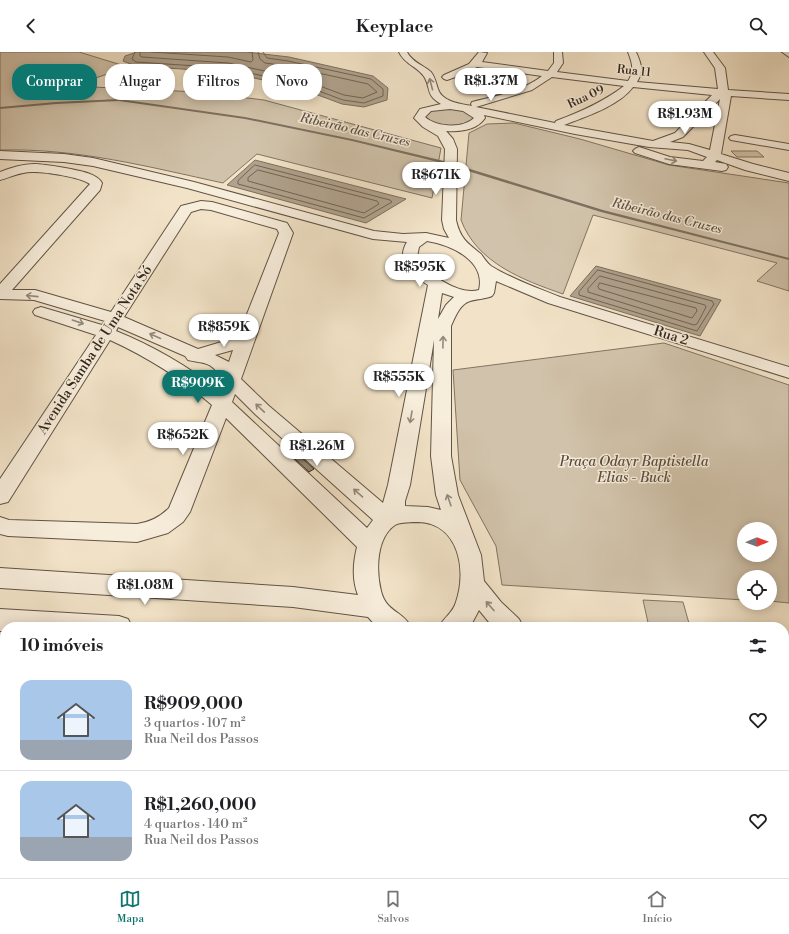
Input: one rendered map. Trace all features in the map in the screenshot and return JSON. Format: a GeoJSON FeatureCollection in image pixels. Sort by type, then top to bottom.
{"type":"FeatureCollection","features":[{"type":"Feature","properties":{"kind":"street"},"geometry":{"type":"LineString","coordinates":[[391,52],[412,75]]}},
{"type":"Feature","properties":{"kind":"street"},"geometry":{"type":"LineString","coordinates":[[403,52],[405,58],[427,73],[432,81],[433,91],[443,101],[576,131],[649,144],[689,147],[788,177]]}},
{"type":"Feature","properties":{"kind":"street"},"geometry":{"type":"LineString","coordinates":[[447,77],[462,72],[476,64],[483,52]]}},
{"type":"Feature","properties":{"kind":"street"},"geometry":{"type":"LineString","coordinates":[[462,248],[451,229],[449,220],[450,152],[448,138],[443,133],[427,125],[419,118],[422,108],[467,107],[520,92],[536,84],[550,74],[559,62],[558,52]]}},
{"type":"Feature","properties":{"kind":"street"},"geometry":{"type":"LineString","coordinates":[[631,84],[636,75],[637,65],[632,52]]}},
{"type":"Feature","properties":{"kind":"street"},"geometry":{"type":"LineString","coordinates":[[708,52],[720,68],[722,92],[714,134],[715,156]]}},
{"type":"Feature","properties":{"kind":"street","name":"Rua 11"},"geometry":{"type":"LineString","coordinates":[[476,64],[631,84],[789,97]]}},
{"type":"Feature","properties":{"kind":"street","name":"Rua 09"},"geometry":{"type":"LineString","coordinates":[[560,123],[604,105],[619,95],[631,84]]}},
{"type":"Feature","properties":{"kind":"street"},"geometry":{"type":"LineString","coordinates":[[639,151],[649,144],[674,138],[722,92]]}},
{"type":"Feature","properties":{"kind":"street"},"geometry":{"type":"LineString","coordinates":[[450,152],[458,133],[476,122],[479,115],[467,107]]}},
{"type":"Feature","properties":{"kind":"street"},"geometry":{"type":"LineString","coordinates":[[427,125],[452,128],[488,118],[511,117]]}},
{"type":"Feature","properties":{"kind":"street"},"geometry":{"type":"LineString","coordinates":[[684,128],[698,131]]}},
{"type":"Feature","properties":{"kind":"street"},"geometry":{"type":"LineString","coordinates":[[576,131],[669,160],[788,177]]}},
{"type":"Feature","properties":{"kind":"street"},"geometry":{"type":"LineString","coordinates":[[735,138],[789,147]]}},
{"type":"Feature","properties":{"kind":"street"},"geometry":{"type":"LineString","coordinates":[[0,155],[33,156],[93,162],[190,185],[386,237],[430,237],[462,248],[472,254],[487,273],[490,285],[486,293]]}},
{"type":"Feature","properties":{"kind":"street"},"geometry":{"type":"LineString","coordinates":[[705,165],[715,156]]}},
{"type":"Feature","properties":{"kind":"street"},"geometry":{"type":"LineString","coordinates":[[0,176],[17,170],[34,168],[85,176],[94,180],[96,183],[95,187],[0,294]]}},
{"type":"Feature","properties":{"kind":"street","name":"Avenida Samba de Uma Nota Só"},"geometry":{"type":"LineString","coordinates":[[0,496],[186,209],[191,206],[212,206],[285,229],[286,233],[245,341]]}},
{"type":"Feature","properties":{"kind":"street"},"geometry":{"type":"LineString","coordinates":[[409,257],[409,252],[414,243],[419,239],[430,237],[449,220]]}},
{"type":"Feature","properties":{"kind":"street"},"geometry":{"type":"LineString","coordinates":[[358,230],[409,257],[414,266],[449,290],[467,296]]}},
{"type":"Feature","properties":{"kind":"street","name":"Rua 2"},"geometry":{"type":"LineString","coordinates":[[483,267],[515,285],[554,300],[789,373]]}},
{"type":"Feature","properties":{"kind":"street"},"geometry":{"type":"LineString","coordinates":[[391,517],[436,282]]}},
{"type":"Feature","properties":{"kind":"street","name":"Rua 2"},"geometry":{"type":"LineString","coordinates":[[467,296],[486,293],[533,296],[554,300]]}},
{"type":"Feature","properties":{"kind":"street"},"geometry":{"type":"LineString","coordinates":[[0,294],[35,295],[76,306],[111,326],[147,351],[176,368],[222,402],[370,545]]}},
{"type":"Feature","properties":{"kind":"street"},"geometry":{"type":"LineString","coordinates":[[458,622],[462,618],[469,601],[472,584],[472,567],[469,551],[447,494],[441,456],[443,326],[451,308],[458,301],[467,296]]}},
{"type":"Feature","properties":{"kind":"street"},"geometry":{"type":"LineString","coordinates":[[0,302],[65,318],[111,326],[220,363],[231,380],[262,410],[337,475],[391,517]]}},
{"type":"Feature","properties":{"kind":"street"},"geometry":{"type":"LineString","coordinates":[[176,368],[180,362],[197,355],[245,341]]}},
{"type":"Feature","properties":{"kind":"street"},"geometry":{"type":"LineString","coordinates":[[0,525],[8,528],[137,533],[149,531],[172,520],[179,512],[245,341]]}},
{"type":"Feature","properties":{"kind":"street"},"geometry":{"type":"LineString","coordinates":[[280,458],[304,447]]}},
{"type":"Feature","properties":{"kind":"street"},"geometry":{"type":"LineString","coordinates":[[312,489],[337,475]]}},
{"type":"Feature","properties":{"kind":"street"},"geometry":{"type":"LineString","coordinates":[[384,620],[370,596],[366,573],[370,545],[376,532],[391,517],[412,513],[437,518],[452,525],[462,536]]}},
{"type":"Feature","properties":{"kind":"street"},"geometry":{"type":"LineString","coordinates":[[0,578],[293,597],[338,594],[352,588],[366,573]]}},
{"type":"Feature","properties":{"kind":"street"},"geometry":{"type":"LineString","coordinates":[[472,584],[492,609],[505,622]]}},
{"type":"Feature","properties":{"kind":"street"},"geometry":{"type":"LineString","coordinates":[[293,597],[384,620]]}},
{"type":"Feature","properties":{"kind":"street"},"geometry":{"type":"LineString","coordinates":[[0,620],[34,622]]}},
{"type":"Feature","properties":{"kind":"green space"},"geometry":{"type":"Polygon","coordinates":[[[0,52],[79,52],[118,64],[105,64],[105,75],[97,78],[97,64],[12,64],[12,100],[97,100],[97,87],[105,88],[105,100],[175,100],[175,91],[183,91],[183,100],[254,100],[254,99],[264,100],[441,148],[432,198],[257,154],[223,183],[85,155],[29,150],[0,150],[0,52]]]}},
{"type":"Feature","properties":{"kind":"green space"},"geometry":{"type":"Polygon","coordinates":[[[438,109],[459,109],[474,118],[463,124],[449,126],[435,123],[425,116],[430,111],[438,109]]]}},
{"type":"Feature","properties":{"kind":"green space"},"geometry":{"type":"Polygon","coordinates":[[[514,123],[580,139],[669,165],[789,183],[789,291],[757,281],[777,263],[593,215],[563,294],[532,283],[503,268],[478,248],[468,235],[461,220],[469,133],[487,124],[514,123]]]}},
{"type":"Feature","properties":{"kind":"green space"},"geometry":{"type":"Polygon","coordinates":[[[731,151],[757,151],[764,157],[737,157],[731,151]]]}},
{"type":"Feature","properties":{"kind":"green space","name":"Praça Odayr Baptistella Elias - Buck"},"geometry":{"type":"Polygon","coordinates":[[[664,343],[789,385],[789,603],[777,602],[777,570],[737,570],[737,600],[502,585],[496,546],[460,480],[453,370],[664,343]]]}},
{"type":"Feature","properties":{"kind":"green space"},"geometry":{"type":"Polygon","coordinates":[[[643,600],[683,602],[689,622],[648,622],[643,600]]]}},
{"type":"Feature","properties":{"kind":"water"},"geometry":{"type":"Polygon","coordinates":[[[137,52],[246,52],[289,57],[320,64],[262,64],[262,80],[254,78],[254,64],[183,64],[183,69],[175,69],[175,64],[131,64],[123,61],[125,56],[137,52]]]}},
{"type":"Feature","properties":{"kind":"water"},"geometry":{"type":"Polygon","coordinates":[[[322,64],[373,76],[388,88],[387,100],[364,107],[342,104],[322,97],[322,64]]]}},
{"type":"Feature","properties":{"kind":"water"},"geometry":{"type":"Polygon","coordinates":[[[255,160],[406,199],[366,223],[227,185],[255,160]]]}},
{"type":"Feature","properties":{"kind":"water"},"geometry":{"type":"Polygon","coordinates":[[[596,266],[721,300],[700,336],[570,296],[596,266]]]}},
{"type":"Feature","properties":{"kind":"building"},"geometry":{"type":"Polygon","coordinates":[[[300,456],[314,469],[309,472],[295,459],[300,456]]]}},
{"type":"Feature","properties":{"kind":"waterway","name":"Ribeirão das Cruzes"},"geometry":{"type":"LineString","coordinates":[[0,108],[56,103],[119,100],[245,118],[352,140],[443,162],[602,211],[789,259]]}}]}
